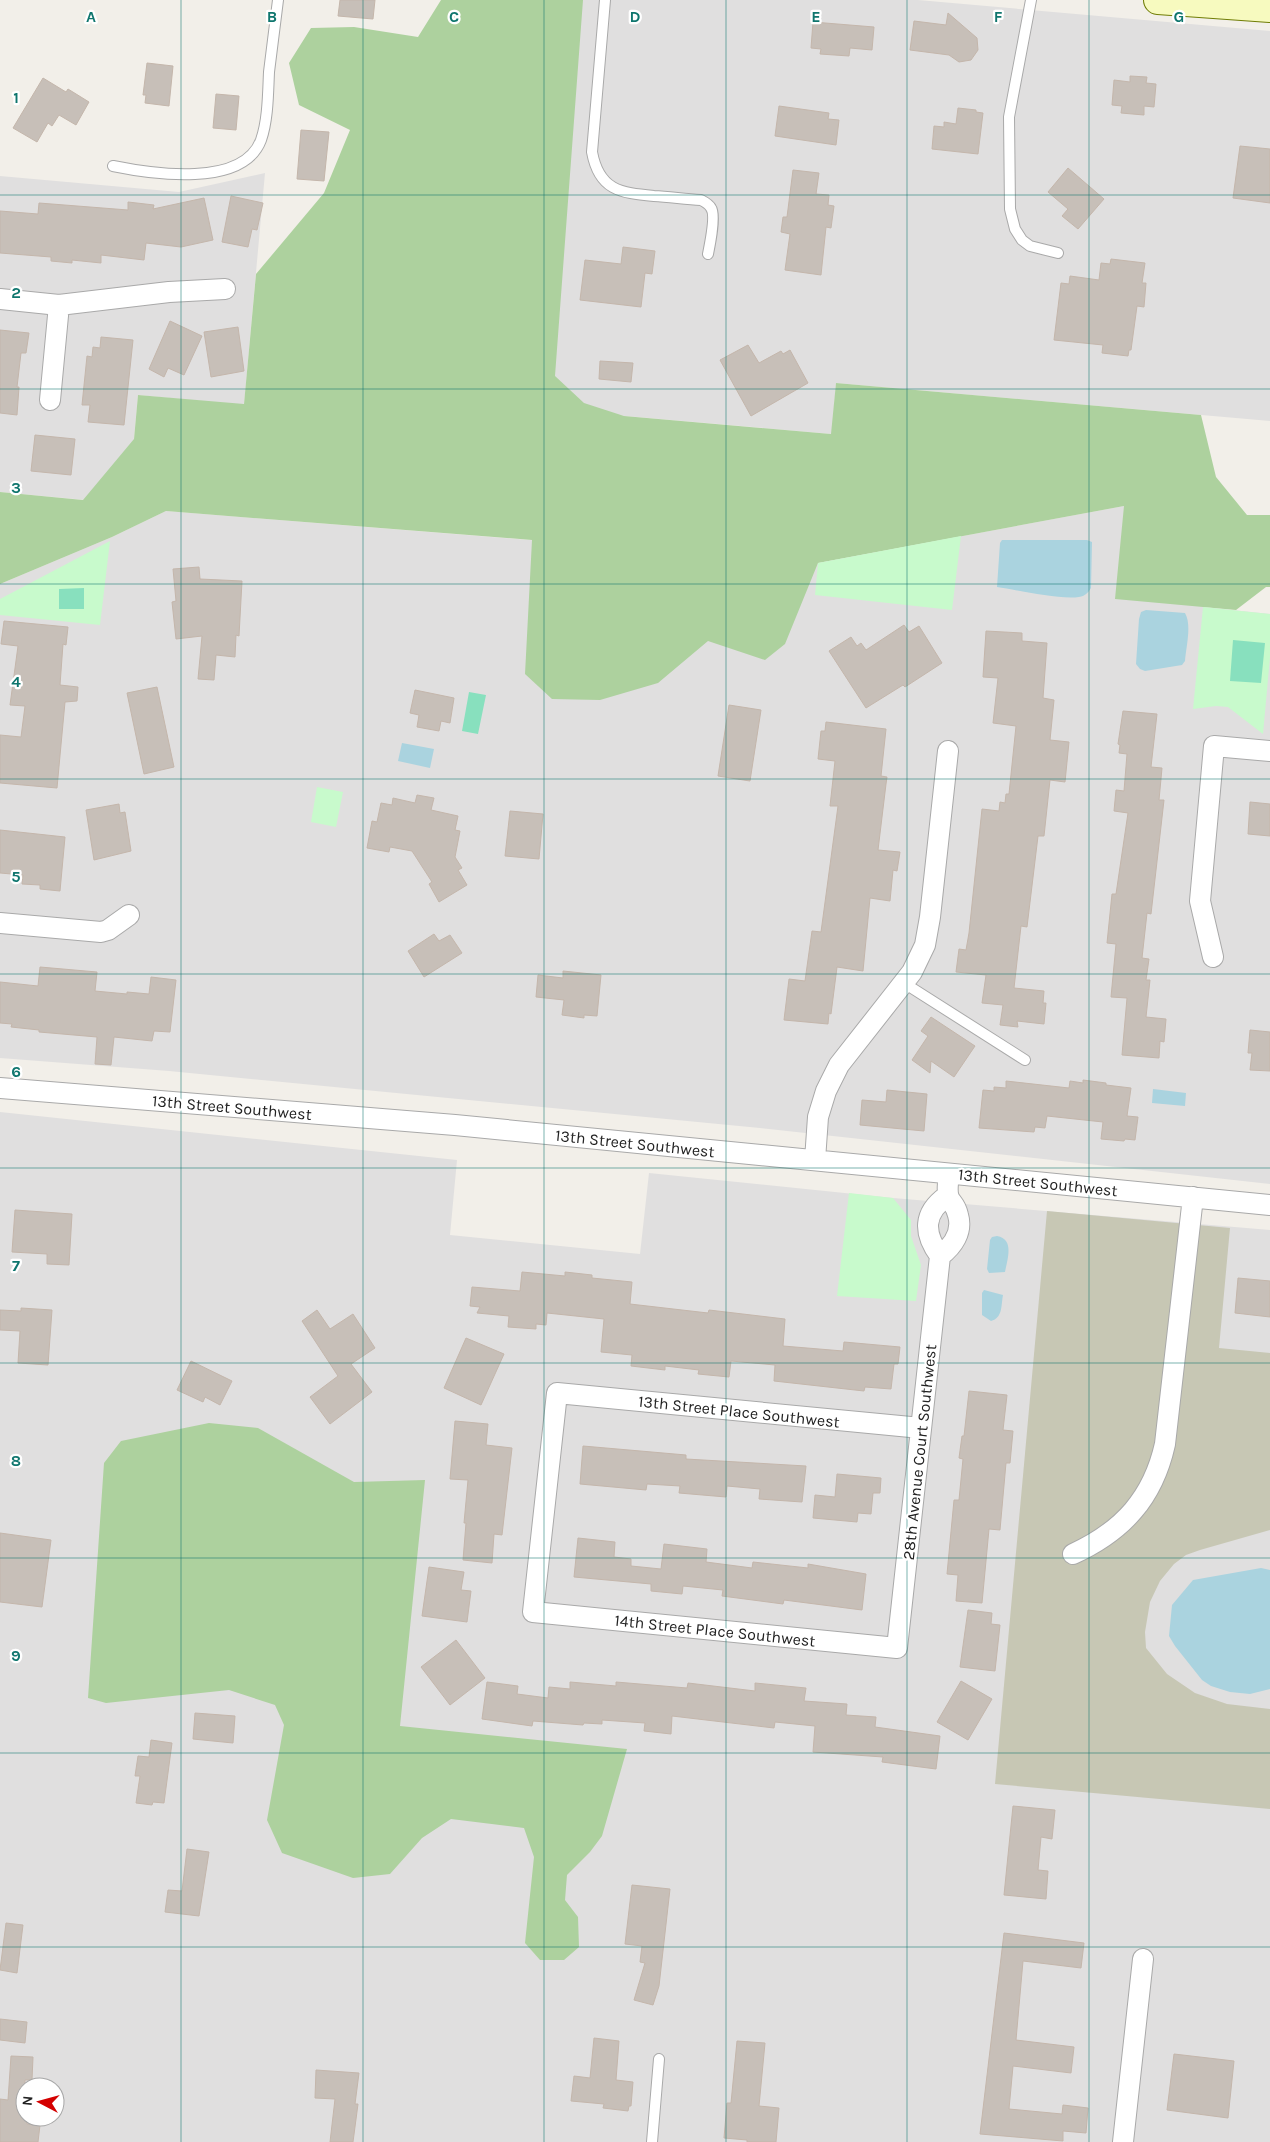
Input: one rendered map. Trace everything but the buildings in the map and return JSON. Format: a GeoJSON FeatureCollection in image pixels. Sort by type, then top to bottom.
{"type":"FeatureCollection","features":[{"type":"Feature","properties":{"kind":"main road"},"geometry":{"type":"LineString","coordinates":[[1158,0],[1270,8]]}},
{"type":"Feature","properties":{"kind":"street"},"geometry":{"type":"LineString","coordinates":[[0,299],[58,305],[169,292],[225,289]]}},
{"type":"Feature","properties":{"kind":"street"},"geometry":{"type":"LineString","coordinates":[[50,400],[58,305]]}},
{"type":"Feature","properties":{"kind":"street"},"geometry":{"type":"LineString","coordinates":[[1213,957],[1200,901],[1214,746],[1270,751]]}},
{"type":"Feature","properties":{"kind":"street"},"geometry":{"type":"LineString","coordinates":[[815,1160],[818,1117],[840,1065],[912,972],[925,945],[930,918],[948,751]]}},
{"type":"Feature","properties":{"kind":"street"},"geometry":{"type":"LineString","coordinates":[[0,923],[101,932],[108,930],[129,915]]}},
{"type":"Feature","properties":{"kind":"street","name":"13th Street Southwest"},"geometry":{"type":"LineString","coordinates":[[0,1088],[455,1125],[1270,1205]]}},
{"type":"Feature","properties":{"kind":"street"},"geometry":{"type":"LineString","coordinates":[[947,1196],[935,1204],[928,1224],[930,1240],[940,1256],[949,1249],[956,1238],[959,1227],[959,1216],[947,1196],[949,1173]]}},
{"type":"Feature","properties":{"kind":"street"},"geometry":{"type":"LineString","coordinates":[[1073,1554],[1104,1538],[1130,1515],[1148,1491],[1161,1462],[1165,1444],[1193,1197]]}},
{"type":"Feature","properties":{"kind":"street","name":"28th Avenue Court Southwest"},"geometry":{"type":"LineString","coordinates":[[897,1648],[940,1256]]}},
{"type":"Feature","properties":{"kind":"street","name":"13th Street Place Southwest"},"geometry":{"type":"LineString","coordinates":[[533,1612],[557,1393],[921,1428]]}},
{"type":"Feature","properties":{"kind":"street","name":"14th Street Place Southwest"},"geometry":{"type":"LineString","coordinates":[[533,1612],[897,1648]]}},
{"type":"Feature","properties":{"kind":"street"},"geometry":{"type":"LineString","coordinates":[[1123,2142],[1143,1958]]}},
{"type":"Feature","properties":{"kind":"lane"},"geometry":{"type":"LineString","coordinates":[[113,166],[151,174],[186,175],[222,171],[248,158],[260,141],[267,105],[278,0]]}},
{"type":"Feature","properties":{"kind":"lane"},"geometry":{"type":"LineString","coordinates":[[605,0],[592,152],[597,171],[602,179],[616,190],[632,194],[701,200],[707,203],[712,208],[713,215],[708,254]]}},
{"type":"Feature","properties":{"kind":"lane"},"geometry":{"type":"LineString","coordinates":[[1030,0],[1009,117],[1010,210],[1015,229],[1022,240],[1030,246],[1058,253]]}},
{"type":"Feature","properties":{"kind":"lane"},"geometry":{"type":"LineString","coordinates":[[904,983],[1026,1060]]}},
{"type":"Feature","properties":{"kind":"lane"},"geometry":{"type":"LineString","coordinates":[[652,2142],[660,2059]]}},
{"type":"Feature","properties":{"kind":"shaded area"},"geometry":{"type":"Polygon","coordinates":[[[568,0],[918,0],[1270,31],[1270,421],[836,383],[832,434],[532,408],[568,0]]]}},
{"type":"Feature","properties":{"kind":"shaded area"},"geometry":{"type":"Polygon","coordinates":[[[265,173],[244,405],[138,395],[128,504],[0,492],[0,176],[179,192],[265,173]]]}},
{"type":"Feature","properties":{"kind":"shaded area"},"geometry":{"type":"Polygon","coordinates":[[[1124,506],[1203,607],[1270,614],[1270,1184],[760,1128],[169,1071],[0,1058],[0,584],[112,537],[166,511],[818,563],[1124,506]]]}},
{"type":"Feature","properties":{"kind":"shaded area"},"geometry":{"type":"Polygon","coordinates":[[[0,1112],[457,1160],[450,1235],[640,1254],[649,1173],[893,1198],[1270,1230],[1270,2142],[0,2142],[0,1112]]]}},
{"type":"Feature","properties":{"kind":"shaded area"},"geometry":{"type":"Polygon","coordinates":[[[1047,1211],[1230,1228],[1219,1348],[1270,1353],[1270,1530],[1200,1550],[1186,1555],[1174,1564],[1160,1581],[1150,1602],[1145,1632],[1146,1648],[1167,1674],[1195,1693],[1227,1704],[1270,1709],[1270,1809],[995,1784],[1047,1211]]]}},
{"type":"Feature","properties":{"kind":"green space"},"geometry":{"type":"Polygon","coordinates":[[[441,0],[583,0],[555,376],[584,403],[624,416],[831,434],[836,383],[1201,415],[1216,477],[1247,515],[1270,515],[1270,587],[1266,587],[1236,610],[1115,599],[1124,506],[818,563],[785,644],[765,660],[708,641],[658,683],[600,700],[552,699],[525,674],[532,540],[166,511],[112,537],[0,584],[0,492],[83,500],[134,439],[138,395],[244,404],[256,274],[324,193],[350,130],[299,105],[289,63],[311,28],[354,27],[418,37],[441,0]]]}},
{"type":"Feature","properties":{"kind":"green space"},"geometry":{"type":"Polygon","coordinates":[[[961,536],[952,610],[815,595],[818,563],[961,536]]]}},
{"type":"Feature","properties":{"kind":"green space"},"geometry":{"type":"Polygon","coordinates":[[[110,541],[100,625],[0,615],[0,599],[110,541]]]}},
{"type":"Feature","properties":{"kind":"green space"},"geometry":{"type":"Polygon","coordinates":[[[84,588],[84,609],[59,609],[59,589],[84,588]]]}},
{"type":"Feature","properties":{"kind":"green space"},"geometry":{"type":"Polygon","coordinates":[[[1203,607],[1270,614],[1270,657],[1263,734],[1228,707],[1216,706],[1193,709],[1203,607]]]}},
{"type":"Feature","properties":{"kind":"green space"},"geometry":{"type":"Polygon","coordinates":[[[1233,640],[1265,643],[1261,683],[1230,681],[1233,640]]]}},
{"type":"Feature","properties":{"kind":"green space"},"geometry":{"type":"Polygon","coordinates":[[[469,692],[486,695],[478,734],[462,731],[469,692]]]}},
{"type":"Feature","properties":{"kind":"green space"},"geometry":{"type":"Polygon","coordinates":[[[317,787],[343,792],[336,827],[311,822],[317,787]]]}},
{"type":"Feature","properties":{"kind":"green space"},"geometry":{"type":"Polygon","coordinates":[[[849,1193],[893,1198],[911,1220],[911,1236],[921,1265],[916,1301],[837,1296],[849,1193]]]}},
{"type":"Feature","properties":{"kind":"green space"},"geometry":{"type":"Polygon","coordinates":[[[209,1423],[258,1428],[354,1482],[425,1480],[400,1726],[627,1749],[602,1836],[590,1852],[567,1875],[565,1900],[578,1917],[579,1947],[564,1960],[540,1960],[525,1943],[534,1857],[524,1828],[451,1819],[422,1838],[390,1874],[353,1878],[282,1853],[267,1820],[284,1725],[275,1705],[229,1690],[106,1703],[88,1698],[104,1463],[121,1441],[209,1423]]]}},
{"type":"Feature","properties":{"kind":"water"},"geometry":{"type":"Polygon","coordinates":[[[1002,540],[1087,540],[1092,542],[1091,588],[1083,596],[1071,598],[997,587],[1000,543],[1002,540]]]}},
{"type":"Feature","properties":{"kind":"water"},"geometry":{"type":"Polygon","coordinates":[[[1146,610],[1185,613],[1188,624],[1188,636],[1185,661],[1182,665],[1145,671],[1136,664],[1139,619],[1141,612],[1146,610]]]}},
{"type":"Feature","properties":{"kind":"water"},"geometry":{"type":"Polygon","coordinates":[[[402,743],[434,749],[430,768],[398,761],[402,743]]]}},
{"type":"Feature","properties":{"kind":"water"},"geometry":{"type":"Polygon","coordinates":[[[1153,1089],[1186,1093],[1185,1106],[1152,1103],[1153,1089]]]}},
{"type":"Feature","properties":{"kind":"water"},"geometry":{"type":"Polygon","coordinates":[[[992,1237],[1003,1238],[1008,1246],[1005,1272],[989,1273],[987,1269],[990,1240],[992,1237]]]}},
{"type":"Feature","properties":{"kind":"water"},"geometry":{"type":"Polygon","coordinates":[[[984,1290],[1003,1295],[1000,1314],[991,1321],[982,1315],[982,1293],[984,1290]]]}},
{"type":"Feature","properties":{"kind":"water"},"geometry":{"type":"Polygon","coordinates":[[[1261,1568],[1270,1570],[1270,1689],[1250,1694],[1230,1692],[1211,1686],[1202,1680],[1169,1636],[1172,1605],[1193,1580],[1261,1568]]]}}]}
